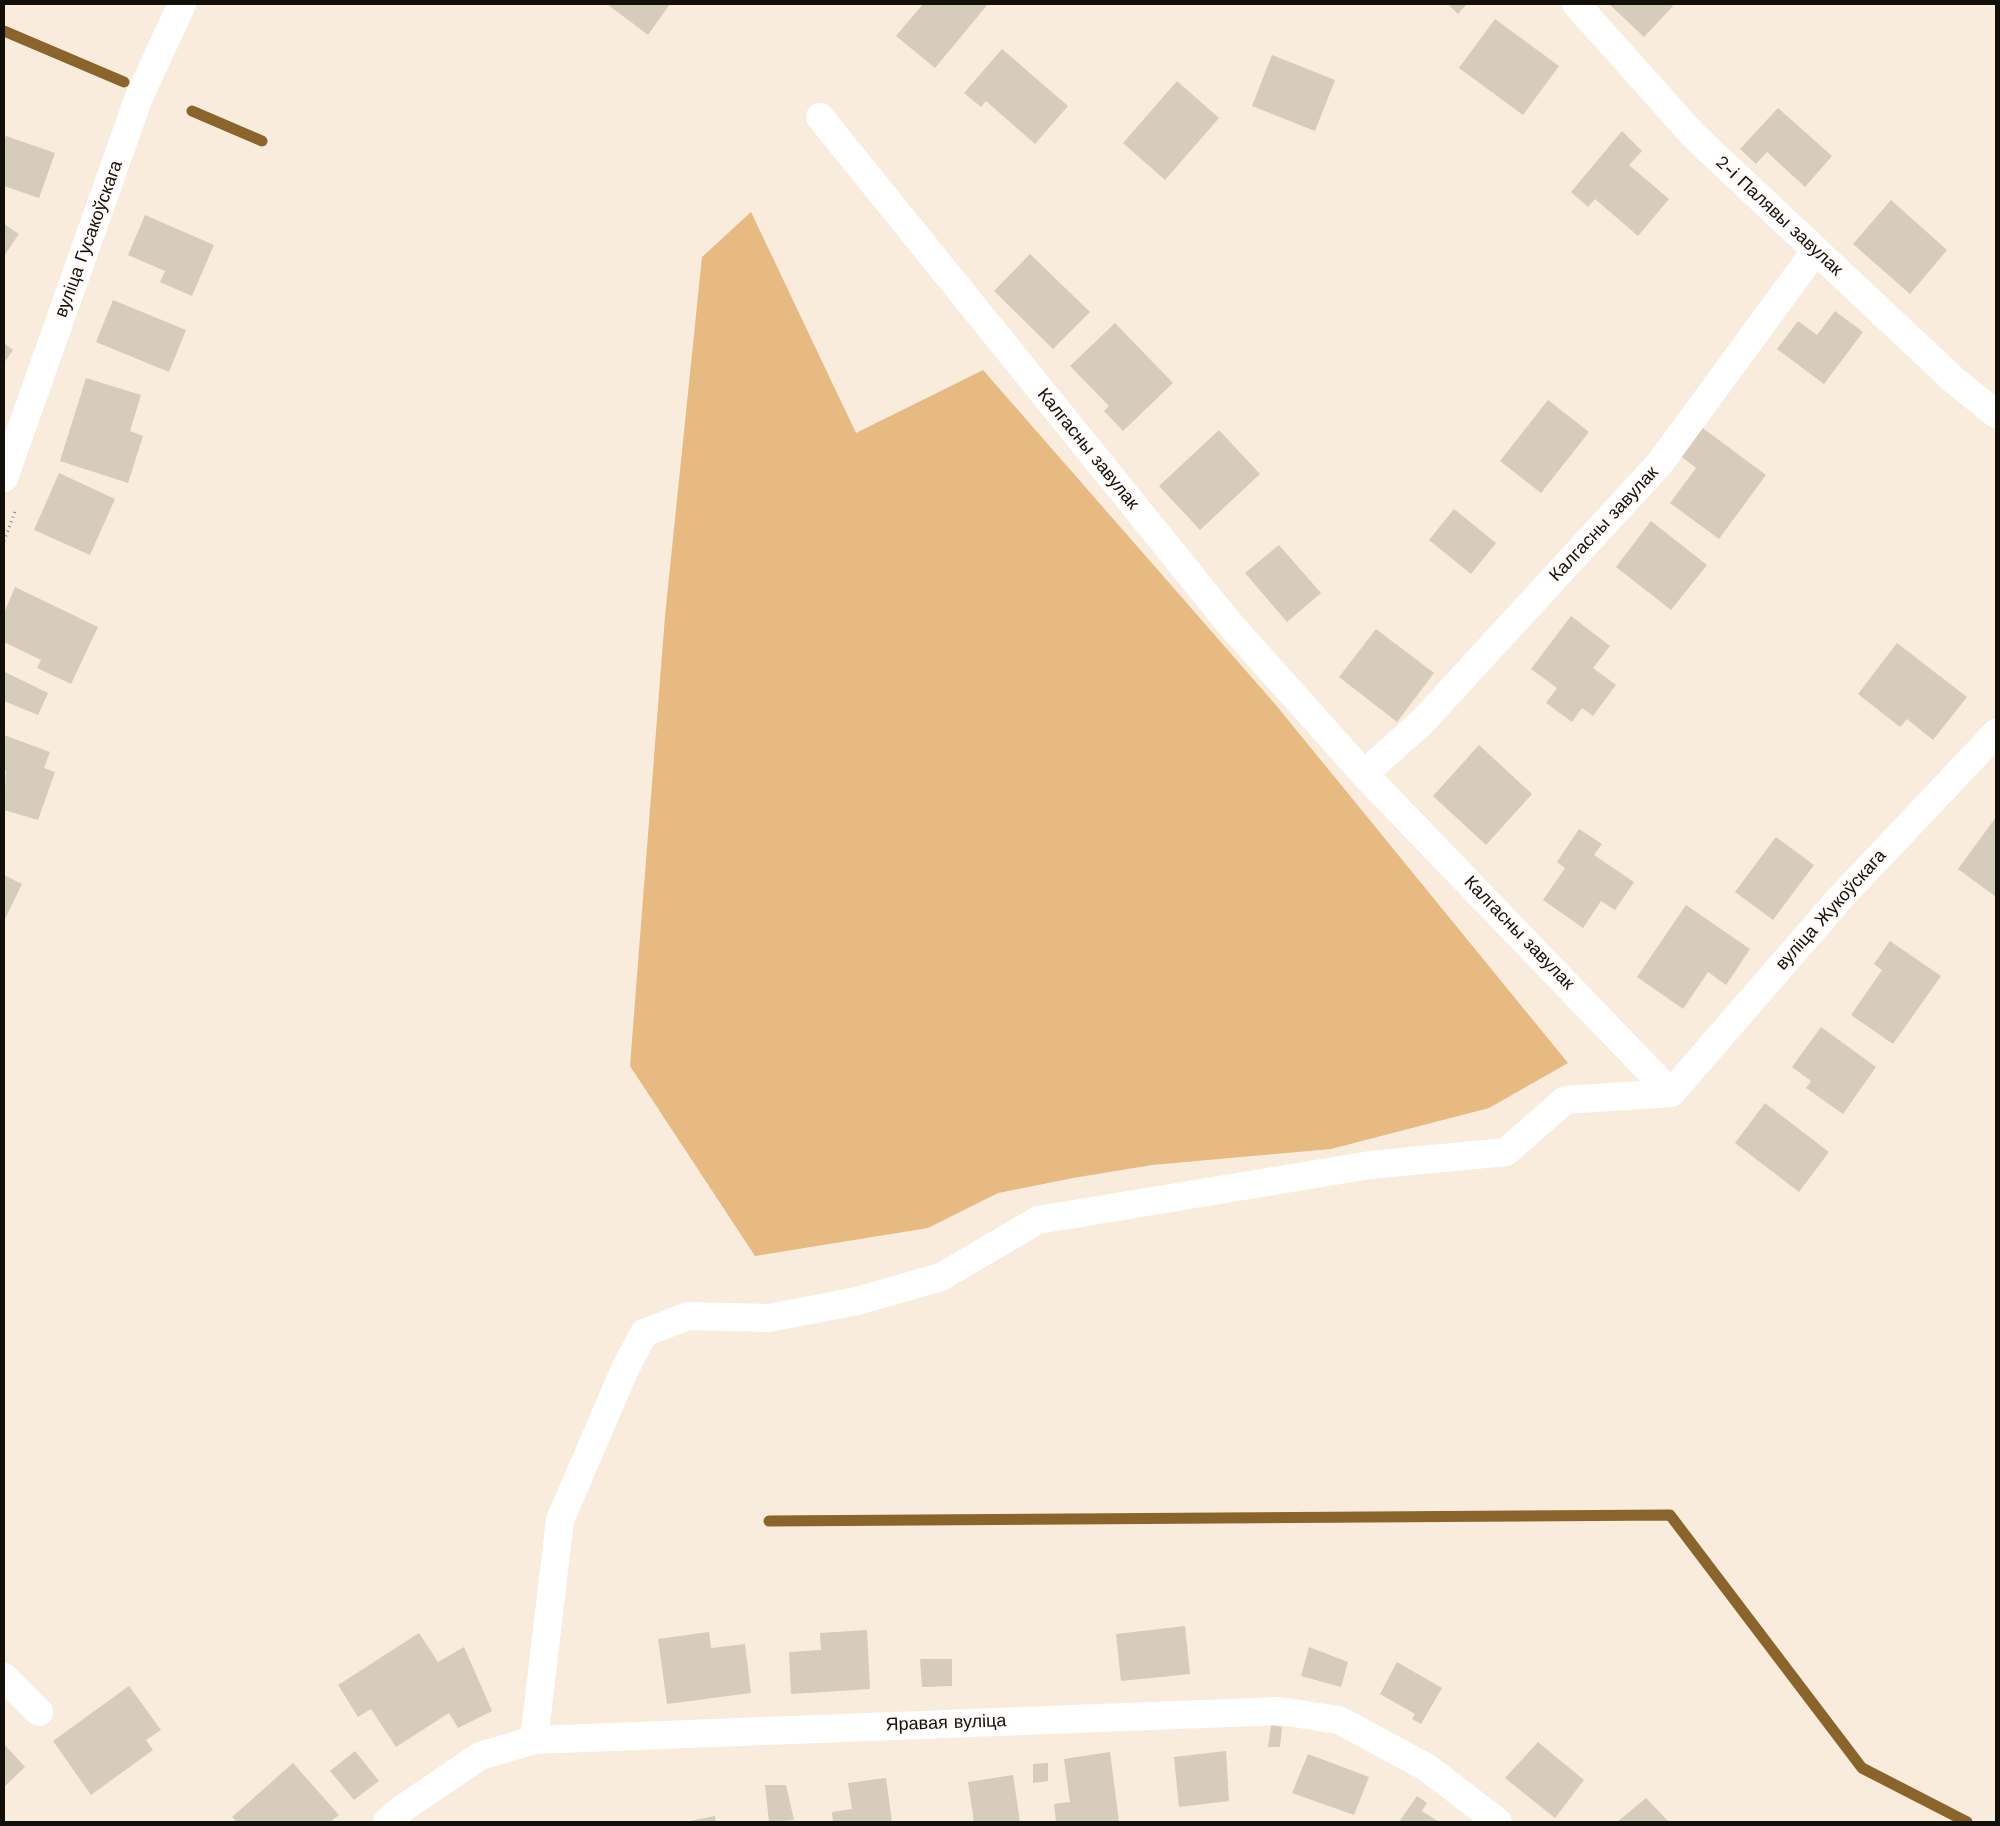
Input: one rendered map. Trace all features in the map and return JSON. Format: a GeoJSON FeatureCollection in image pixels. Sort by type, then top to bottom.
{"type":"FeatureCollection","features":[{"type":"Feature","properties":{"kind":"street","name":"вуліца Гусакоўскага"},"geometry":{"type":"LineString","coordinates":[[4,478],[139,97],[182,4]]}},
{"type":"Feature","properties":{"kind":"street","name":"2-і Палявы завулак"},"geometry":{"type":"LineString","coordinates":[[1576,4],[1694,136],[1955,381],[1996,414]]}},
{"type":"Feature","properties":{"kind":"street","name":"Калгасны завулак"},"geometry":{"type":"LineString","coordinates":[[820,117],[1229,623],[1364,774],[1671,1092]]}},
{"type":"Feature","properties":{"kind":"street","name":"Калгасны завулак"},"geometry":{"type":"LineString","coordinates":[[1364,774],[1422,722],[1660,463],[1816,250]]}},
{"type":"Feature","properties":{"kind":"street","name":"вуліца Жукоўскага"},"geometry":{"type":"LineString","coordinates":[[1671,1092],[1841,897],[1996,733]]}},
{"type":"Feature","properties":{"kind":"street"},"geometry":{"type":"LineString","coordinates":[[534,1740],[560,1520],[625,1369],[644,1333],[688,1316],[769,1318],[858,1301],[941,1277],[1038,1220],[1370,1164],[1506,1152],[1565,1100],[1671,1092]]}},
{"type":"Feature","properties":{"kind":"street"},"geometry":{"type":"LineString","coordinates":[[4,1677],[39,1712]]}},
{"type":"Feature","properties":{"kind":"street","name":"Яравая вуліца"},"geometry":{"type":"LineString","coordinates":[[387,1822],[399,1811],[480,1756],[534,1740],[1280,1711],[1340,1720],[1426,1767],[1498,1822]]}},
{"type":"Feature","properties":{"kind":"shaded area"},"geometry":{"type":"Polygon","coordinates":[[[751,212],[856,433],[983,370],[1275,704],[1568,1063],[1489,1108],[1331,1149],[1152,1165],[1073,1178],[998,1193],[928,1228],[755,1256],[630,1066],[665,616],[702,257],[751,212]]]}},
{"type":"Feature","properties":{"kind":"building"},"geometry":{"type":"Polygon","coordinates":[[[607,4],[670,4],[648,35],[607,4]]]}},
{"type":"Feature","properties":{"kind":"building"},"geometry":{"type":"Polygon","coordinates":[[[923,4],[988,4],[935,68],[896,36],[923,4]]]}},
{"type":"Feature","properties":{"kind":"building"},"geometry":{"type":"Polygon","coordinates":[[[1448,4],[1467,4],[1458,14],[1448,4]]]}},
{"type":"Feature","properties":{"kind":"building"},"geometry":{"type":"Polygon","coordinates":[[[1609,4],[1671,4],[1673,6],[1644,37],[1609,4]]]}},
{"type":"Feature","properties":{"kind":"building"},"geometry":{"type":"Polygon","coordinates":[[[1495,19],[1559,66],[1523,115],[1459,68],[1495,19]]]}},
{"type":"Feature","properties":{"kind":"building"},"geometry":{"type":"Polygon","coordinates":[[[1002,49],[1068,106],[1035,144],[986,101],[981,107],[964,93],[1002,49]]]}},
{"type":"Feature","properties":{"kind":"building"},"geometry":{"type":"Polygon","coordinates":[[[1272,55],[1335,80],[1315,131],[1252,106],[1272,55]]]}},
{"type":"Feature","properties":{"kind":"building"},"geometry":{"type":"Polygon","coordinates":[[[1177,81],[1219,118],[1165,180],[1123,143],[1177,81]]]}},
{"type":"Feature","properties":{"kind":"building"},"geometry":{"type":"Polygon","coordinates":[[[1778,108],[1832,156],[1805,187],[1767,152],[1756,164],[1740,149],[1778,108]]]}},
{"type":"Feature","properties":{"kind":"building"},"geometry":{"type":"Polygon","coordinates":[[[1622,131],[1642,151],[1629,165],[1669,199],[1638,236],[1595,199],[1588,207],[1571,192],[1622,131]]]}},
{"type":"Feature","properties":{"kind":"building"},"geometry":{"type":"Polygon","coordinates":[[[6,136],[55,153],[39,198],[4,186],[4,143],[6,136]]]}},
{"type":"Feature","properties":{"kind":"building"},"geometry":{"type":"Polygon","coordinates":[[[1891,200],[1947,250],[1910,294],[1853,244],[1891,200]]]}},
{"type":"Feature","properties":{"kind":"building"},"geometry":{"type":"Polygon","coordinates":[[[145,215],[214,245],[192,296],[160,282],[165,271],[128,255],[145,215]]]}},
{"type":"Feature","properties":{"kind":"building"},"geometry":{"type":"Polygon","coordinates":[[[4,224],[19,234],[4,256],[4,224]]]}},
{"type":"Feature","properties":{"kind":"building"},"geometry":{"type":"Polygon","coordinates":[[[1030,254],[1090,312],[1053,349],[994,291],[1030,254]]]}},
{"type":"Feature","properties":{"kind":"building"},"geometry":{"type":"Polygon","coordinates":[[[113,300],[186,330],[169,372],[96,342],[113,300]]]}},
{"type":"Feature","properties":{"kind":"building"},"geometry":{"type":"Polygon","coordinates":[[[1835,311],[1863,332],[1824,384],[1777,349],[1798,321],[1817,335],[1835,311]]]}},
{"type":"Feature","properties":{"kind":"building"},"geometry":{"type":"Polygon","coordinates":[[[1115,323],[1173,383],[1123,431],[1104,411],[1109,406],[1070,366],[1115,323]]]}},
{"type":"Feature","properties":{"kind":"building"},"geometry":{"type":"Polygon","coordinates":[[[4,343],[13,350],[4,363],[4,343]]]}},
{"type":"Feature","properties":{"kind":"building"},"geometry":{"type":"Polygon","coordinates":[[[86,378],[141,395],[130,431],[143,436],[128,483],[60,461],[86,378]]]}},
{"type":"Feature","properties":{"kind":"building"},"geometry":{"type":"Polygon","coordinates":[[[1548,400],[1589,432],[1541,493],[1500,461],[1548,400]]]}},
{"type":"Feature","properties":{"kind":"building"},"geometry":{"type":"Polygon","coordinates":[[[1700,426],[1766,475],[1719,539],[1670,503],[1696,468],[1679,455],[1700,426]]]}},
{"type":"Feature","properties":{"kind":"building"},"geometry":{"type":"Polygon","coordinates":[[[1219,430],[1260,474],[1200,530],[1159,486],[1219,430]]]}},
{"type":"Feature","properties":{"kind":"building"},"geometry":{"type":"Polygon","coordinates":[[[59,473],[115,499],[90,555],[34,530],[59,473]]]}},
{"type":"Feature","properties":{"kind":"building"},"geometry":{"type":"Polygon","coordinates":[[[1454,509],[1496,543],[1471,574],[1429,540],[1454,509]]]}},
{"type":"Feature","properties":{"kind":"building"},"geometry":{"type":"Polygon","coordinates":[[[1651,521],[1707,565],[1671,610],[1616,567],[1651,521]]]}},
{"type":"Feature","properties":{"kind":"building"},"geometry":{"type":"Polygon","coordinates":[[[1279,545],[1321,593],[1287,622],[1245,573],[1279,545]]]}},
{"type":"Feature","properties":{"kind":"building"},"geometry":{"type":"Polygon","coordinates":[[[15,587],[98,627],[71,684],[37,668],[41,660],[4,642],[4,613],[15,587]]]}},
{"type":"Feature","properties":{"kind":"building"},"geometry":{"type":"Polygon","coordinates":[[[1571,616],[1610,646],[1593,668],[1616,685],[1593,716],[1582,708],[1572,722],[1546,703],[1557,688],[1531,669],[1571,616]]]}},
{"type":"Feature","properties":{"kind":"building"},"geometry":{"type":"Polygon","coordinates":[[[1376,629],[1434,673],[1397,722],[1339,677],[1376,629]]]}},
{"type":"Feature","properties":{"kind":"building"},"geometry":{"type":"Polygon","coordinates":[[[1897,643],[1967,697],[1933,740],[1907,719],[1900,727],[1858,694],[1897,643]]]}},
{"type":"Feature","properties":{"kind":"building"},"geometry":{"type":"Polygon","coordinates":[[[5,672],[48,693],[38,715],[4,701],[5,672]]]}},
{"type":"Feature","properties":{"kind":"building"},"geometry":{"type":"Polygon","coordinates":[[[4,735],[50,752],[44,768],[55,772],[38,820],[4,810],[6,770],[4,769],[4,735]]]}},
{"type":"Feature","properties":{"kind":"building"},"geometry":{"type":"Polygon","coordinates":[[[1479,745],[1532,794],[1486,845],[1433,796],[1479,745]]]}},
{"type":"Feature","properties":{"kind":"building"},"geometry":{"type":"Polygon","coordinates":[[[1996,817],[1996,897],[1958,869],[1996,817]]]}},
{"type":"Feature","properties":{"kind":"building"},"geometry":{"type":"Polygon","coordinates":[[[1579,829],[1602,844],[1594,855],[1634,882],[1615,910],[1601,901],[1583,928],[1543,900],[1565,868],[1557,862],[1579,829]]]}},
{"type":"Feature","properties":{"kind":"building"},"geometry":{"type":"Polygon","coordinates":[[[1776,837],[1814,865],[1773,920],[1735,892],[1776,837]]]}},
{"type":"Feature","properties":{"kind":"building"},"geometry":{"type":"Polygon","coordinates":[[[4,875],[22,884],[4,921],[4,875]]]}},
{"type":"Feature","properties":{"kind":"building"},"geometry":{"type":"Polygon","coordinates":[[[1686,905],[1750,949],[1726,985],[1708,972],[1683,1009],[1637,977],[1686,905]]]}},
{"type":"Feature","properties":{"kind":"building"},"geometry":{"type":"Polygon","coordinates":[[[1890,941],[1941,976],[1893,1044],[1851,1015],[1882,970],[1874,964],[1890,941]]]}},
{"type":"Feature","properties":{"kind":"building"},"geometry":{"type":"Polygon","coordinates":[[[1821,1027],[1876,1067],[1843,1114],[1806,1088],[1811,1081],[1792,1067],[1821,1027]]]}},
{"type":"Feature","properties":{"kind":"building"},"geometry":{"type":"Polygon","coordinates":[[[1765,1103],[1829,1152],[1799,1192],[1735,1143],[1765,1103]]]}},
{"type":"Feature","properties":{"kind":"building"},"geometry":{"type":"Polygon","coordinates":[[[1185,1626],[1190,1674],[1121,1681],[1116,1634],[1185,1626]]]}},
{"type":"Feature","properties":{"kind":"building"},"geometry":{"type":"Polygon","coordinates":[[[867,1630],[870,1689],[791,1694],[789,1652],[821,1650],[820,1633],[867,1630]]]}},
{"type":"Feature","properties":{"kind":"building"},"geometry":{"type":"Polygon","coordinates":[[[709,1632],[711,1648],[745,1644],[751,1693],[667,1704],[658,1639],[709,1632]]]}},
{"type":"Feature","properties":{"kind":"building"},"geometry":{"type":"Polygon","coordinates":[[[419,1633],[438,1662],[464,1647],[492,1711],[458,1728],[449,1713],[396,1747],[371,1709],[358,1717],[338,1685],[419,1633]]]}},
{"type":"Feature","properties":{"kind":"building"},"geometry":{"type":"Polygon","coordinates":[[[1309,1647],[1348,1662],[1341,1687],[1301,1676],[1309,1647]]]}},
{"type":"Feature","properties":{"kind":"building"},"geometry":{"type":"Polygon","coordinates":[[[920,1659],[952,1659],[952,1686],[922,1687],[920,1659]]]}},
{"type":"Feature","properties":{"kind":"building"},"geometry":{"type":"Polygon","coordinates":[[[1397,1662],[1442,1688],[1421,1724],[1412,1719],[1415,1714],[1380,1694],[1397,1662]]]}},
{"type":"Feature","properties":{"kind":"building"},"geometry":{"type":"Polygon","coordinates":[[[129,1686],[161,1730],[146,1740],[153,1750],[91,1795],[53,1741],[129,1686]]]}},
{"type":"Feature","properties":{"kind":"building"},"geometry":{"type":"Polygon","coordinates":[[[1271,1725],[1282,1727],[1280,1747],[1268,1747],[1271,1725]]]}},
{"type":"Feature","properties":{"kind":"building"},"geometry":{"type":"Polygon","coordinates":[[[1538,1742],[1584,1780],[1555,1818],[1505,1778],[1538,1742]]]}},
{"type":"Feature","properties":{"kind":"building"},"geometry":{"type":"Polygon","coordinates":[[[4,1744],[25,1767],[4,1787],[4,1744]]]}},
{"type":"Feature","properties":{"kind":"building"},"geometry":{"type":"Polygon","coordinates":[[[355,1751],[379,1781],[354,1800],[330,1771],[355,1751]]]}},
{"type":"Feature","properties":{"kind":"building"},"geometry":{"type":"Polygon","coordinates":[[[1226,1751],[1229,1801],[1179,1807],[1174,1757],[1226,1751]]]}},
{"type":"Feature","properties":{"kind":"building"},"geometry":{"type":"Polygon","coordinates":[[[1110,1752],[1119,1822],[1056,1822],[1054,1804],[1070,1802],[1064,1759],[1110,1752]]]}},
{"type":"Feature","properties":{"kind":"building"},"geometry":{"type":"Polygon","coordinates":[[[1308,1754],[1369,1777],[1354,1815],[1292,1793],[1308,1754]]]}},
{"type":"Feature","properties":{"kind":"building"},"geometry":{"type":"Polygon","coordinates":[[[293,1763],[339,1815],[330,1822],[237,1822],[232,1817],[293,1763]]]}},
{"type":"Feature","properties":{"kind":"building"},"geometry":{"type":"Polygon","coordinates":[[[1048,1763],[1048,1781],[1033,1783],[1033,1764],[1048,1763]]]}},
{"type":"Feature","properties":{"kind":"building"},"geometry":{"type":"Polygon","coordinates":[[[1013,1775],[1020,1822],[974,1822],[968,1782],[1013,1775]]]}},
{"type":"Feature","properties":{"kind":"building"},"geometry":{"type":"Polygon","coordinates":[[[886,1778],[892,1822],[833,1822],[832,1812],[852,1809],[848,1783],[886,1778]]]}},
{"type":"Feature","properties":{"kind":"building"},"geometry":{"type":"Polygon","coordinates":[[[765,1785],[786,1785],[794,1820],[769,1822],[765,1785]]]}},
{"type":"Feature","properties":{"kind":"building"},"geometry":{"type":"Polygon","coordinates":[[[1417,1796],[1427,1803],[1422,1811],[1439,1822],[1399,1822],[1417,1796]]]}},
{"type":"Feature","properties":{"kind":"building"},"geometry":{"type":"Polygon","coordinates":[[[1646,1798],[1669,1822],[1617,1822],[1646,1798]]]}},
{"type":"Feature","properties":{"kind":"building"},"geometry":{"type":"Polygon","coordinates":[[[715,1816],[716,1822],[690,1822],[690,1821],[715,1816]]]}},
{"type":"Feature","properties":{"kind":"waterway"},"geometry":{"type":"LineString","coordinates":[[4,31],[124,82]]}},
{"type":"Feature","properties":{"kind":"waterway"},"geometry":{"type":"LineString","coordinates":[[192,111],[262,141]]}},
{"type":"Feature","properties":{"kind":"waterway"},"geometry":{"type":"LineString","coordinates":[[769,1521],[1670,1515],[1862,1768],[1967,1822]]}}]}
